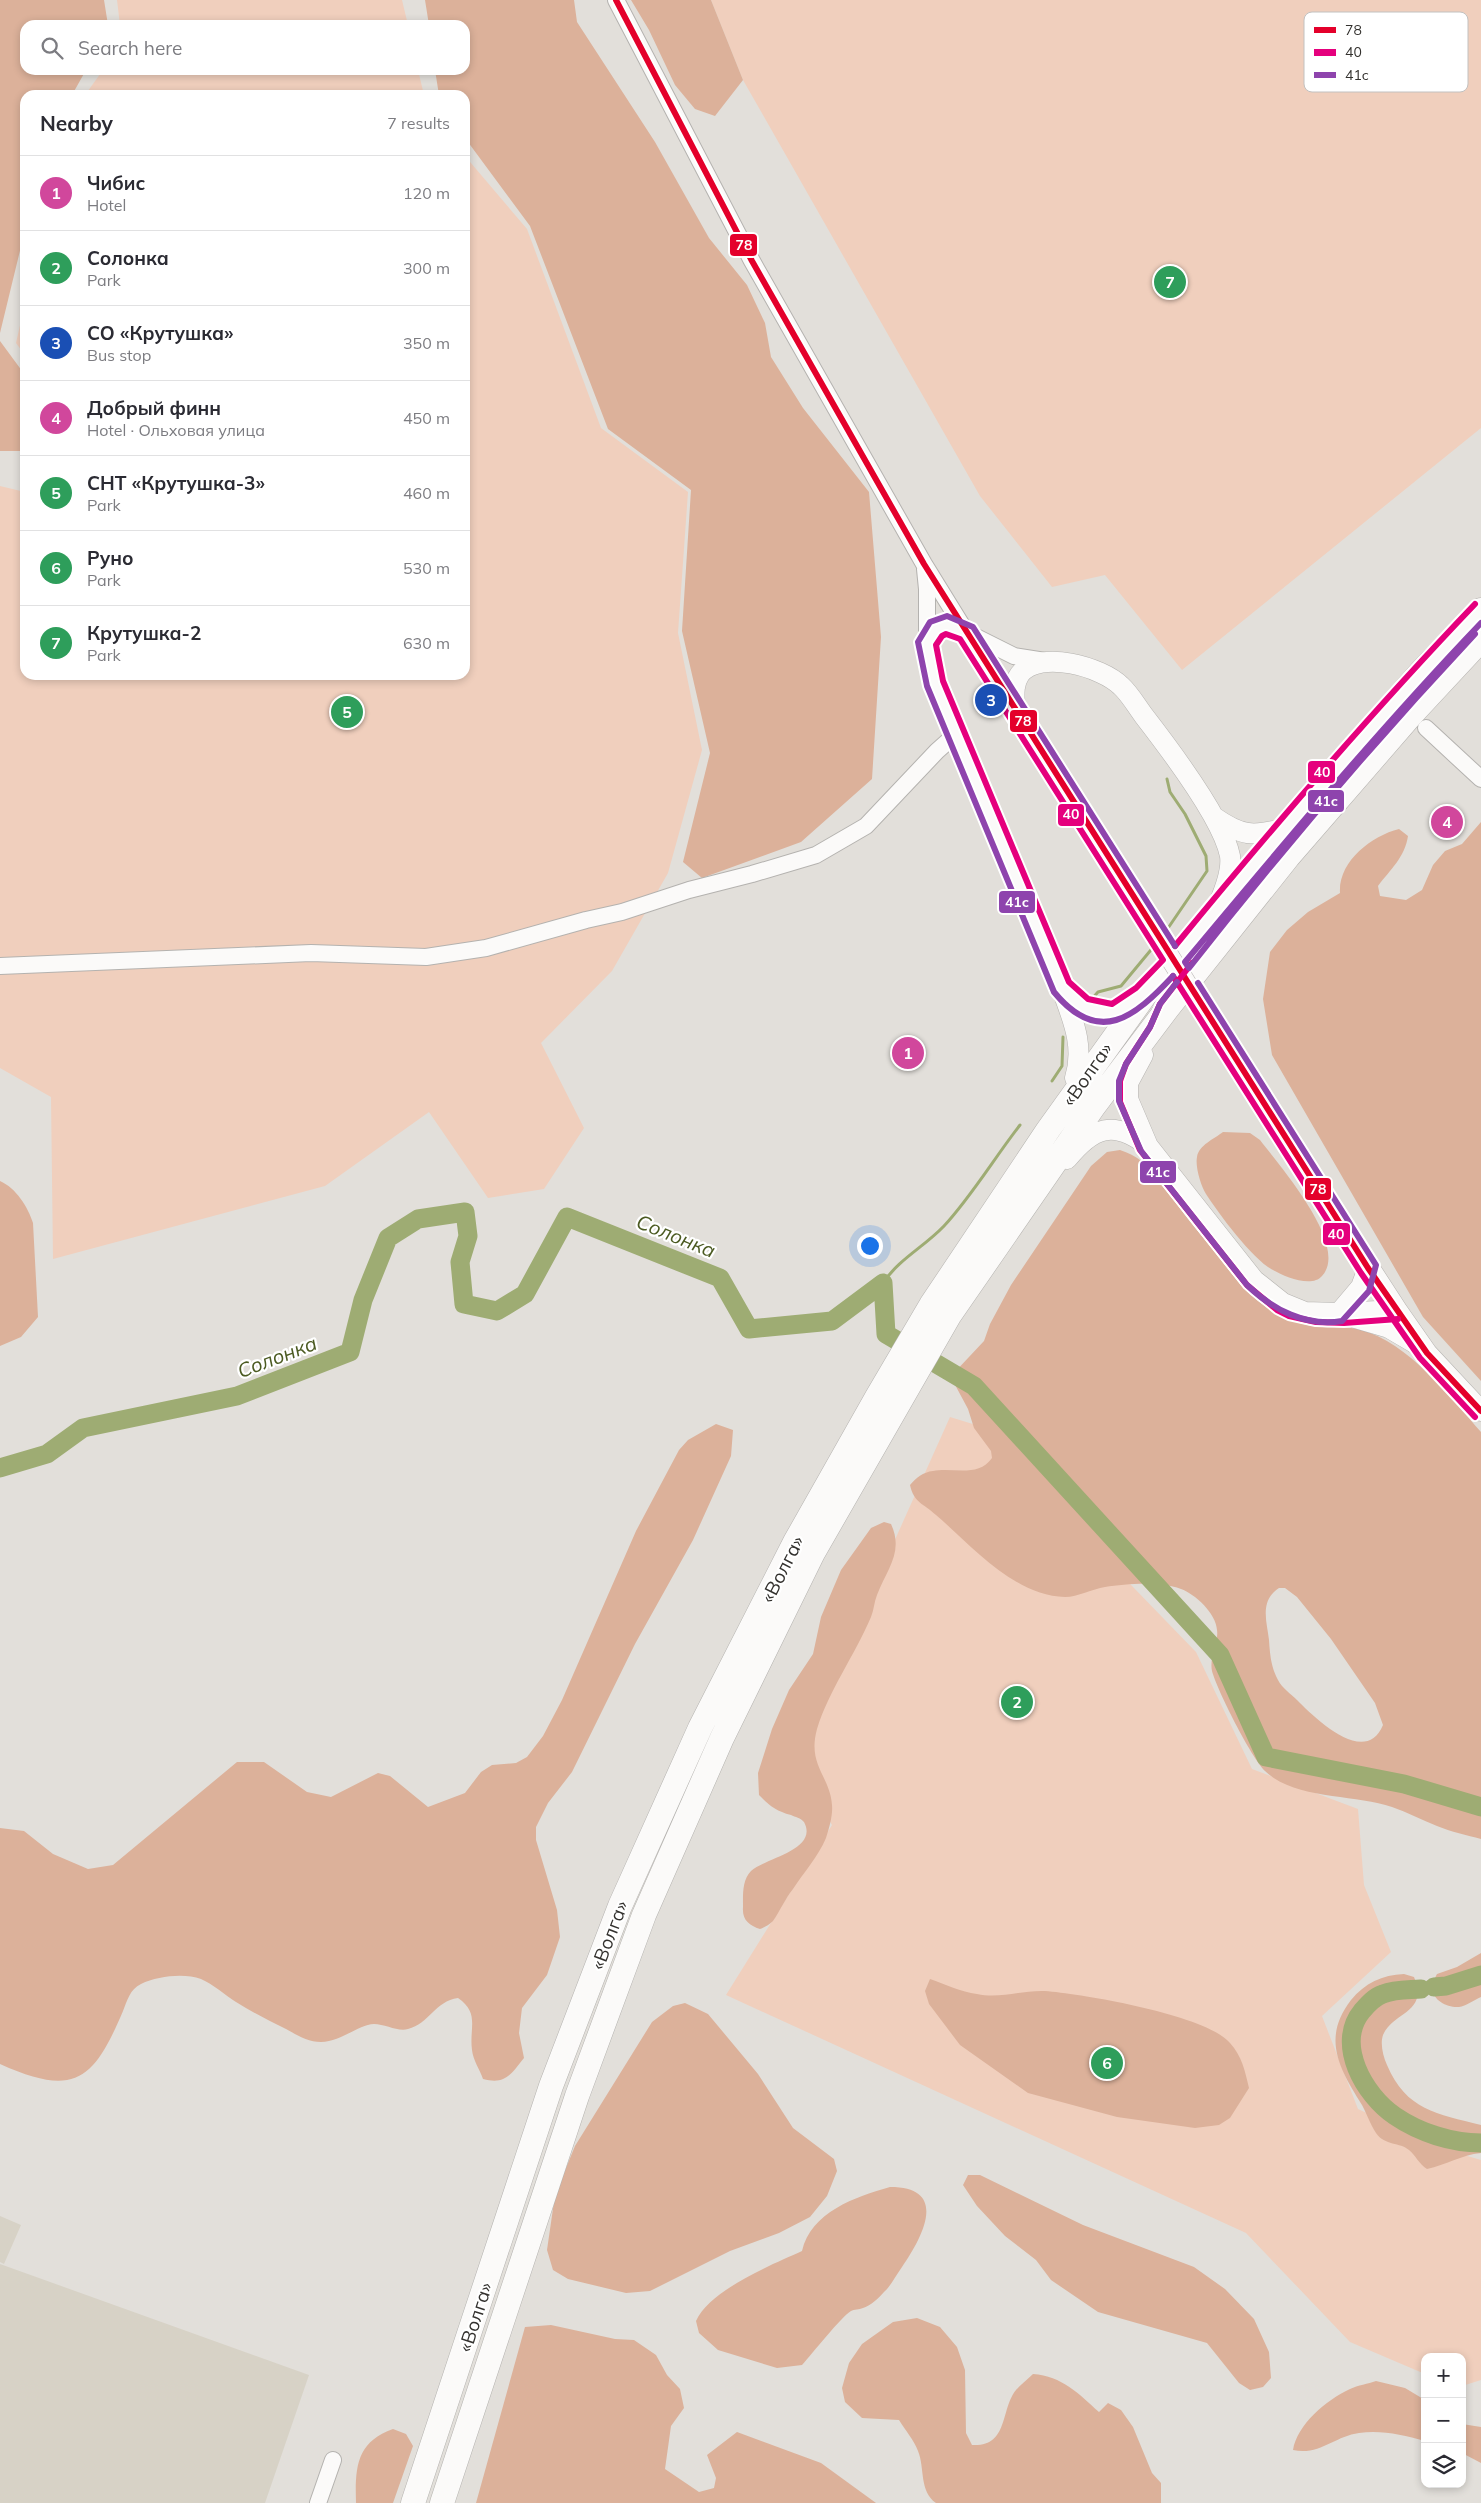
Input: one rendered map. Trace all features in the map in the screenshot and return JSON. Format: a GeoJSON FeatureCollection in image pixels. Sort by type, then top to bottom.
{"type":"FeatureCollection","features":[{"type":"Feature","properties":{"kind":"highway","name":"«Волга»"},"geometry":{"type":"LineString","coordinates":[[940,1311],[1048,1130],[1139,997],[1421,672],[1481,610]]}},
{"type":"Feature","properties":{"kind":"highway","name":"«Волга»"},"geometry":{"type":"LineString","coordinates":[[940,1311],[1035,1194],[1094,1106],[1167,1009],[1288,857],[1412,714],[1481,640]]}},
{"type":"Feature","properties":{"kind":"highway"},"geometry":{"type":"LineString","coordinates":[[886,1402],[940,1311]]}},
{"type":"Feature","properties":{"kind":"highway","name":"«Волга»"},"geometry":{"type":"LineString","coordinates":[[413,2503],[551,2086],[620,1906],[700,1728],[795,1542],[886,1402]]}},
{"type":"Feature","properties":{"kind":"highway","name":"«Волга»"},"geometry":{"type":"LineString","coordinates":[[442,2503],[577,2096],[644,1915],[722,1738],[886,1402]]}},
{"type":"Feature","properties":{"kind":"main road"},"geometry":{"type":"LineString","coordinates":[[1075,1078],[1080,1051],[1075,1028],[1061,987],[935,683],[927,643],[936,629],[946,625],[966,632],[1216,1031],[1368,1268],[1427,1353],[1481,1411]]}},
{"type":"Feature","properties":{"kind":"main road"},"geometry":{"type":"LineString","coordinates":[[1015,711],[1014,696],[1019,675],[1025,670],[1045,661],[1086,667],[1105,674],[1122,686],[1161,738],[1212,815],[1228,850],[1230,862],[1227,882],[1217,907]]}},
{"type":"Feature","properties":{"kind":"main road"},"geometry":{"type":"LineString","coordinates":[[1212,815],[1230,828],[1243,834],[1255,835],[1285,828]]}},
{"type":"Feature","properties":{"kind":"main road"},"geometry":{"type":"LineString","coordinates":[[1061,987],[1077,1004],[1094,1012],[1114,1013],[1139,997]]}},
{"type":"Feature","properties":{"kind":"main road"},"geometry":{"type":"LineString","coordinates":[[1048,1130],[1061,1099],[1075,1078],[1139,997]]}},
{"type":"Feature","properties":{"kind":"main road"},"geometry":{"type":"LineString","coordinates":[[1167,1009],[1158,1031],[1134,1068],[1128,1083],[1128,1099],[1131,1109],[1148,1146],[1254,1280],[1266,1291],[1292,1308],[1317,1313],[1397,1310]]}},
{"type":"Feature","properties":{"kind":"main road"},"geometry":{"type":"LineString","coordinates":[[1035,1194],[1053,1178],[1083,1141],[1099,1131],[1111,1129],[1129,1132],[1148,1146]]}},
{"type":"Feature","properties":{"kind":"main road"},"geometry":{"type":"LineString","coordinates":[[1339,1313],[1361,1287],[1368,1268]]}},
{"type":"Feature","properties":{"kind":"main road"},"geometry":{"type":"LineString","coordinates":[[1339,1313],[1389,1328],[1427,1353]]}},
{"type":"Feature","properties":{"kind":"street"},"geometry":{"type":"LineString","coordinates":[[616,0],[752,261],[924,564],[966,632],[1014,656],[1045,661]]}},
{"type":"Feature","properties":{"kind":"street"},"geometry":{"type":"LineString","coordinates":[[924,564],[927,589],[927,643]]}},
{"type":"Feature","properties":{"kind":"street"},"geometry":{"type":"LineString","coordinates":[[1426,728],[1481,779]]}},
{"type":"Feature","properties":{"kind":"street"},"geometry":{"type":"LineString","coordinates":[[0,966],[311,953],[426,958],[486,948],[622,912],[689,890],[816,855],[866,826],[937,751],[955,735]]}},
{"type":"Feature","properties":{"kind":"street"},"geometry":{"type":"LineString","coordinates":[[318,2503],[333,2460]]}},
{"type":"Feature","properties":{"kind":"shaded area"},"geometry":{"type":"Polygon","coordinates":[[[0,0],[104,0],[107,20],[20,20],[20,75],[83,75],[75,90],[20,90],[20,251],[0,333],[0,0]]]}},
{"type":"Feature","properties":{"kind":"shaded area"},"geometry":{"type":"Polygon","coordinates":[[[117,0],[402,0],[407,20],[119,20],[117,0]]]}},
{"type":"Feature","properties":{"kind":"shaded area"},"geometry":{"type":"Polygon","coordinates":[[[425,0],[574,0],[577,22],[655,142],[709,238],[747,285],[765,323],[771,357],[803,408],[869,492],[881,637],[872,779],[801,842],[702,878],[683,862],[710,753],[682,631],[691,490],[608,429],[530,226],[470,145],[470,90],[438,90],[436,75],[470,75],[470,20],[428,20],[425,0]]]}},
{"type":"Feature","properties":{"kind":"shaded area"},"geometry":{"type":"Polygon","coordinates":[[[631,0],[711,0],[743,80],[715,116],[695,109],[675,85],[649,30],[631,0]]]}},
{"type":"Feature","properties":{"kind":"shaded area"},"geometry":{"type":"Polygon","coordinates":[[[711,0],[1481,0],[1481,428],[1182,670],[1105,575],[1052,587],[980,496],[743,80],[711,0]]]}},
{"type":"Feature","properties":{"kind":"shaded area"},"geometry":{"type":"Polygon","coordinates":[[[99,75],[419,75],[423,90],[89,90],[99,75]]]}},
{"type":"Feature","properties":{"kind":"shaded area"},"geometry":{"type":"Polygon","coordinates":[[[470,162],[527,229],[601,428],[688,492],[678,633],[702,750],[668,873],[612,971],[541,1043],[584,1128],[544,1189],[488,1198],[429,1112],[325,1186],[53,1259],[51,1097],[0,1068],[0,486],[20,491],[20,680],[470,680],[470,162]]]}},
{"type":"Feature","properties":{"kind":"shaded area"},"geometry":{"type":"Polygon","coordinates":[[[20,325],[20,348],[16,343],[20,325]]]}},
{"type":"Feature","properties":{"kind":"shaded area"},"geometry":{"type":"Polygon","coordinates":[[[0,341],[20,368],[20,451],[0,451],[0,341]]]}},
{"type":"Feature","properties":{"kind":"shaded area"},"geometry":{"type":"Polygon","coordinates":[[[1481,822],[1481,1381],[1423,1317],[1272,1055],[1263,999],[1270,952],[1287,930],[1308,912],[1340,893],[1344,871],[1358,852],[1388,832],[1399,829],[1408,836],[1400,857],[1378,886],[1380,896],[1406,900],[1422,890],[1433,865],[1445,851],[1462,844],[1481,822]]]}},
{"type":"Feature","properties":{"kind":"shaded area"},"geometry":{"type":"Polygon","coordinates":[[[1223,1132],[1250,1133],[1260,1140],[1309,1206],[1320,1226],[1327,1246],[1328,1263],[1322,1276],[1318,1279],[1312,1281],[1298,1280],[1278,1273],[1265,1265],[1237,1236],[1206,1194],[1197,1166],[1198,1153],[1204,1146],[1223,1132]]]}},
{"type":"Feature","properties":{"kind":"shaded area"},"geometry":{"type":"Polygon","coordinates":[[[1120,1150],[1142,1161],[1151,1169],[1191,1223],[1234,1274],[1270,1308],[1280,1314],[1302,1321],[1361,1330],[1378,1336],[1412,1359],[1442,1388],[1481,1432],[1481,1839],[1453,1832],[1398,1809],[1377,1803],[1309,1792],[1292,1787],[1265,1771],[1235,1723],[1220,1693],[1211,1666],[1217,1640],[1216,1624],[1209,1611],[1192,1595],[1172,1586],[1143,1584],[1105,1587],[1070,1597],[1046,1594],[1028,1588],[994,1567],[914,1496],[910,1485],[923,1474],[941,1470],[972,1470],[980,1468],[992,1458],[991,1451],[974,1428],[968,1409],[953,1381],[953,1374],[984,1341],[990,1324],[1011,1285],[1091,1166],[1107,1152],[1120,1150]],[[1279,1588],[1273,1593],[1269,1599],[1266,1612],[1271,1661],[1280,1683],[1315,1717],[1340,1735],[1364,1742],[1375,1737],[1383,1725],[1375,1703],[1331,1639],[1297,1597],[1285,1588],[1279,1588]]]}},
{"type":"Feature","properties":{"kind":"shaded area"},"geometry":{"type":"Polygon","coordinates":[[[0,1181],[11,1188],[21,1199],[33,1223],[38,1317],[21,1337],[0,1346],[0,1181]]]}},
{"type":"Feature","properties":{"kind":"shaded area"},"geometry":{"type":"Polygon","coordinates":[[[950,1417],[976,1425],[1196,1652],[1252,1769],[1358,1809],[1364,1885],[1391,1952],[1322,2016],[1358,2109],[1450,2151],[1481,2160],[1481,2380],[1466,2385],[1466,2353],[1421,2353],[1421,2372],[1350,2342],[1246,2233],[726,1995],[832,1825],[790,1751],[885,1562],[950,1417]]]}},
{"type":"Feature","properties":{"kind":"shaded area"},"geometry":{"type":"Polygon","coordinates":[[[716,1424],[733,1430],[731,1456],[693,1540],[635,1644],[572,1772],[548,1803],[536,1827],[536,1840],[557,1910],[560,1937],[547,1975],[522,2008],[519,2033],[524,2058],[507,2077],[497,2080],[483,2079],[473,2054],[471,2015],[469,2009],[458,1998],[443,2003],[421,2022],[408,2029],[404,2030],[374,2024],[362,2027],[336,2039],[316,2042],[303,2038],[261,2016],[205,1981],[187,1976],[155,1979],[137,1986],[129,1996],[102,2054],[90,2068],[78,2076],[64,2080],[46,2080],[0,2064],[0,1828],[24,1831],[53,1854],[88,1869],[113,1865],[237,1762],[264,1762],[307,1792],[331,1797],[378,1773],[390,1776],[428,1807],[465,1793],[481,1772],[492,1765],[516,1763],[527,1757],[543,1736],[562,1700],[636,1531],[679,1450],[688,1440],[716,1424]]]}},
{"type":"Feature","properties":{"kind":"shaded area"},"geometry":{"type":"Polygon","coordinates":[[[884,1522],[891,1524],[895,1534],[896,1543],[893,1560],[877,1595],[865,1631],[828,1700],[817,1729],[815,1752],[832,1805],[827,1834],[819,1852],[787,1897],[773,1921],[760,1929],[745,1919],[743,1912],[743,1893],[746,1879],[751,1871],[758,1866],[798,1846],[804,1840],[807,1832],[803,1821],[777,1810],[759,1795],[758,1773],[772,1729],[789,1690],[813,1654],[821,1617],[841,1570],[871,1528],[884,1522]]]}},
{"type":"Feature","properties":{"kind":"shaded area"},"geometry":{"type":"Polygon","coordinates":[[[1481,1953],[1481,1997],[1459,2007],[1446,2005],[1438,2000],[1432,1988],[1437,1974],[1457,1967],[1481,1953]]]}},
{"type":"Feature","properties":{"kind":"shaded area"},"geometry":{"type":"Polygon","coordinates":[[[1404,1974],[1414,1977],[1417,1998],[1414,2005],[1388,2027],[1383,2035],[1382,2050],[1387,2065],[1395,2080],[1413,2101],[1437,2113],[1481,2125],[1481,2153],[1427,2169],[1409,2150],[1384,2140],[1376,2133],[1341,2066],[1335,2041],[1342,2014],[1356,1994],[1381,1978],[1404,1974]]]}},
{"type":"Feature","properties":{"kind":"shaded area"},"geometry":{"type":"Polygon","coordinates":[[[930,1979],[965,1992],[994,1996],[1045,1991],[1087,1996],[1143,2008],[1197,2023],[1217,2033],[1234,2048],[1242,2064],[1249,2088],[1230,2118],[1219,2125],[1195,2128],[1117,2117],[1028,2093],[960,2045],[929,2004],[925,1991],[930,1979]]]}},
{"type":"Feature","properties":{"kind":"shaded area"},"geometry":{"type":"Polygon","coordinates":[[[685,2003],[708,2014],[758,2074],[793,2128],[834,2159],[837,2171],[827,2196],[810,2217],[779,2233],[730,2251],[650,2291],[626,2293],[568,2279],[553,2270],[547,2250],[555,2195],[575,2146],[652,2022],[673,2006],[685,2003]]]}},
{"type":"Feature","properties":{"kind":"shaded area"},"geometry":{"type":"Polygon","coordinates":[[[968,2175],[980,2175],[1083,2225],[1194,2267],[1225,2289],[1254,2319],[1269,2352],[1271,2378],[1263,2387],[1250,2390],[1239,2383],[1207,2343],[1098,2312],[1051,2280],[1036,2260],[1005,2236],[977,2206],[963,2185],[968,2175]]]}},
{"type":"Feature","properties":{"kind":"shaded area"},"geometry":{"type":"Polygon","coordinates":[[[890,2187],[909,2189],[920,2196],[926,2205],[923,2229],[917,2243],[887,2290],[869,2306],[852,2310],[846,2315],[802,2365],[777,2368],[718,2350],[699,2333],[696,2321],[703,2310],[714,2299],[774,2263],[802,2251],[807,2237],[815,2226],[836,2208],[849,2201],[890,2187]]]}},
{"type":"Feature","properties":{"kind":"shaded area"},"geometry":{"type":"Polygon","coordinates":[[[0,2216],[21,2225],[4,2264],[0,2262],[0,2216]]]}},
{"type":"Feature","properties":{"kind":"shaded area"},"geometry":{"type":"Polygon","coordinates":[[[0,2264],[309,2375],[265,2503],[0,2503],[0,2264]]]}},
{"type":"Feature","properties":{"kind":"shaded area"},"geometry":{"type":"Polygon","coordinates":[[[917,2318],[940,2327],[957,2347],[965,2370],[966,2433],[972,2445],[984,2444],[998,2434],[1011,2398],[1016,2390],[1033,2374],[1053,2378],[1069,2387],[1099,2412],[1108,2403],[1121,2410],[1133,2427],[1152,2473],[1161,2483],[1161,2503],[936,2503],[927,2492],[916,2447],[899,2420],[862,2418],[845,2402],[842,2388],[849,2363],[862,2344],[893,2322],[917,2318]]]}},
{"type":"Feature","properties":{"kind":"shaded area"},"geometry":{"type":"Polygon","coordinates":[[[551,2325],[615,2339],[634,2340],[656,2355],[667,2375],[680,2389],[684,2408],[671,2426],[665,2469],[699,2492],[714,2488],[716,2478],[707,2455],[737,2432],[821,2463],[876,2503],[476,2503],[525,2327],[551,2325]]]}},
{"type":"Feature","properties":{"kind":"shaded area"},"geometry":{"type":"Polygon","coordinates":[[[1376,2381],[1405,2388],[1421,2398],[1421,2440],[1392,2434],[1368,2432],[1350,2435],[1311,2450],[1293,2450],[1300,2431],[1314,2414],[1341,2394],[1356,2386],[1376,2381]]]}},
{"type":"Feature","properties":{"kind":"shaded area"},"geometry":{"type":"Polygon","coordinates":[[[1466,2425],[1481,2427],[1481,2463],[1466,2455],[1466,2425]]]}},
{"type":"Feature","properties":{"kind":"shaded area"},"geometry":{"type":"Polygon","coordinates":[[[393,2429],[406,2434],[413,2446],[393,2503],[356,2503],[356,2478],[360,2458],[371,2441],[393,2429]]]}},
{"type":"Feature","properties":{"kind":"waterway"},"geometry":{"type":"LineString","coordinates":[[1164,934],[1207,871],[1206,856],[1185,814],[1170,792],[1167,779]]}},
{"type":"Feature","properties":{"kind":"waterway"},"geometry":{"type":"LineString","coordinates":[[1091,1000],[1098,992],[1121,986],[1155,945]]}},
{"type":"Feature","properties":{"kind":"waterway"},"geometry":{"type":"LineString","coordinates":[[1052,1081],[1062,1066],[1063,1037]]}},
{"type":"Feature","properties":{"kind":"waterway"},"geometry":{"type":"LineString","coordinates":[[883,1283],[896,1267],[944,1226],[954,1215],[1020,1125]]}},
{"type":"Feature","properties":{"kind":"waterway","name":"Солонка"},"geometry":{"type":"LineString","coordinates":[[0,1468],[47,1454],[83,1428],[237,1396],[350,1352],[363,1300],[388,1238],[418,1219],[465,1212],[468,1236],[460,1262],[464,1304],[497,1311],[525,1294],[567,1217],[720,1278],[749,1329],[832,1321],[883,1283],[886,1334],[974,1386],[1220,1655],[1266,1757],[1404,1784],[1481,1807]]}},
{"type":"Feature","properties":{"kind":"waterway","name":"Солонка"},"geometry":{"type":"LineString","coordinates":[[1434,1987],[1446,1986],[1481,1975]]}},
{"type":"Feature","properties":{"kind":"waterway","name":"Солонка"},"geometry":{"type":"LineString","coordinates":[[1421,1989],[1388,1992],[1374,1999],[1362,2011],[1354,2024],[1351,2038],[1352,2053],[1357,2068],[1373,2095],[1395,2116],[1436,2136],[1470,2143],[1481,2143]]}},
{"type":"Feature","properties":{"kind":"transit line","name":"78"},"geometry":{"type":"LineString","coordinates":[[616,0],[752,261],[924,564],[1368,1268],[1427,1353],[1481,1411]]}},
{"type":"Feature","properties":{"kind":"transit line","name":"40"},"geometry":{"type":"LineString","coordinates":[[1175,946],[1322,772],[1397,687],[1475,604]]}},
{"type":"Feature","properties":{"kind":"transit line","name":"41с"},"geometry":{"type":"LineString","coordinates":[[1173,976],[1145,1004],[1131,1014],[1116,1020],[1101,1022],[1086,1018],[1070,1009],[1054,992],[927,686],[918,642],[930,622],[947,616],[973,627],[1175,946]]}},
{"type":"Feature","properties":{"kind":"transit line","name":"41с"},"geometry":{"type":"LineString","coordinates":[[1475,634],[1328,798],[1189,968],[1185,962],[1293,833],[1404,706],[1481,623]]}},
{"type":"Feature","properties":{"kind":"transit line","name":"40"},"geometry":{"type":"LineString","coordinates":[[946,634],[960,639],[1163,960],[1136,988],[1112,1004],[1088,999],[1069,982],[943,681],[936,645],[942,636],[946,634]]}},
{"type":"Feature","properties":{"kind":"transit line","name":"40"},"geometry":{"type":"LineString","coordinates":[[1192,963],[1160,1004],[1150,1027],[1126,1064],[1120,1081],[1120,1102],[1140,1150],[1247,1285],[1277,1310],[1289,1316],[1316,1322],[1344,1323],[1398,1319]]}},
{"type":"Feature","properties":{"kind":"transit line","name":"40"},"geometry":{"type":"LineString","coordinates":[[1173,976],[1361,1273],[1420,1358],[1475,1417]]}},
{"type":"Feature","properties":{"kind":"transit line","name":"41с"},"geometry":{"type":"LineString","coordinates":[[1177,982],[1160,1004],[1150,1027],[1126,1064],[1119,1081],[1119,1101],[1141,1151],[1247,1285],[1257,1294],[1279,1309],[1303,1319],[1329,1322],[1342,1321],[1369,1291],[1376,1265],[1198,983]]}},
{"type":"Feature","properties":{"kind":"place","name":"Крутушка-2"},"geometry":{"type":"Point","coordinates":[1170,282]}},
{"type":"Feature","properties":{"kind":"place","name":"СО «Крутушка»"},"geometry":{"type":"Point","coordinates":[991,700]}},
{"type":"Feature","properties":{"kind":"place","name":"СНТ «Крутушка-3»"},"geometry":{"type":"Point","coordinates":[347,712]}},
{"type":"Feature","properties":{"kind":"place","name":"Добрый финн"},"geometry":{"type":"Point","coordinates":[1447,822]}},
{"type":"Feature","properties":{"kind":"place","name":"Чибис"},"geometry":{"type":"Point","coordinates":[908,1053]}},
{"type":"Feature","properties":{"kind":"place","name":"Солонка"},"geometry":{"type":"Point","coordinates":[1017,1702]}},
{"type":"Feature","properties":{"kind":"place","name":"Руно"},"geometry":{"type":"Point","coordinates":[1107,2063]}}]}
